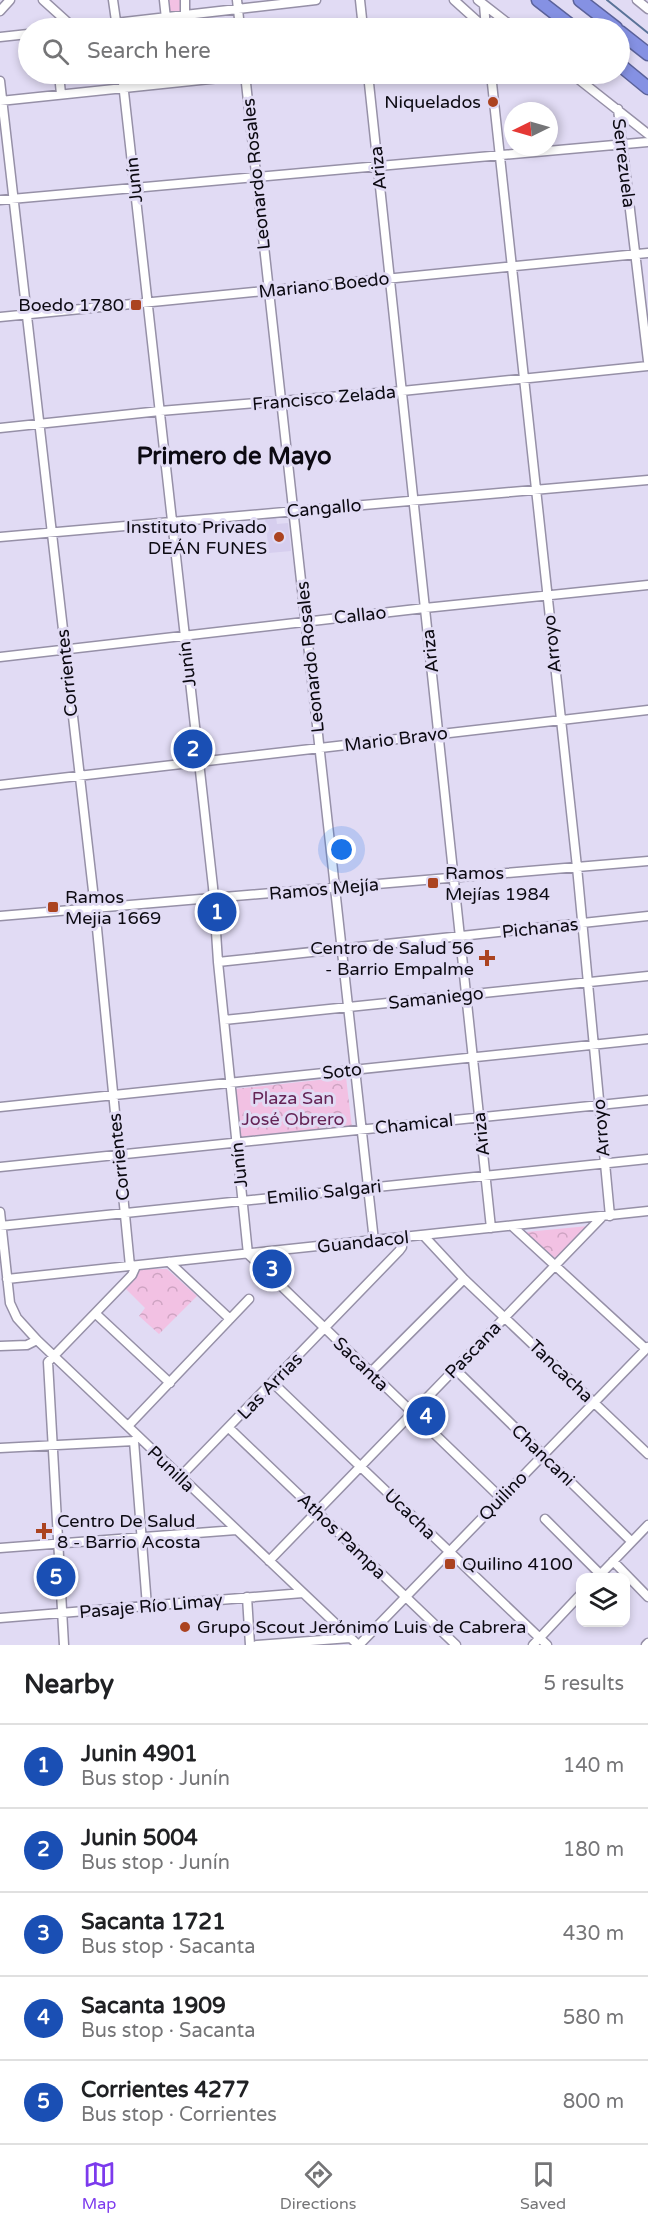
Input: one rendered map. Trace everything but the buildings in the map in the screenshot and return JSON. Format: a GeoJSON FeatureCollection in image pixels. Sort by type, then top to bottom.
{"type":"FeatureCollection","features":[{"type":"Feature","properties":{"kind":"highway"},"geometry":{"type":"LineString","coordinates":[[538,0],[561,18]]}},
{"type":"Feature","properties":{"kind":"highway"},"geometry":{"type":"LineString","coordinates":[[580,0],[603,18]]}},
{"type":"Feature","properties":{"kind":"highway"},"geometry":{"type":"LineString","coordinates":[[630,40],[648,54]]}},
{"type":"Feature","properties":{"kind":"highway"},"geometry":{"type":"LineString","coordinates":[[630,73],[648,87]]}},
{"type":"Feature","properties":{"kind":"street"},"geometry":{"type":"LineString","coordinates":[[0,11],[10,0]]}},
{"type":"Feature","properties":{"kind":"street"},"geometry":{"type":"LineString","coordinates":[[44,0],[63,18]]}},
{"type":"Feature","properties":{"kind":"street"},"geometry":{"type":"LineString","coordinates":[[114,0],[115,18]]}},
{"type":"Feature","properties":{"kind":"street"},"geometry":{"type":"LineString","coordinates":[[164,0],[166,17]]}},
{"type":"Feature","properties":{"kind":"street"},"geometry":{"type":"LineString","coordinates":[[185,0],[186,18]]}},
{"type":"Feature","properties":{"kind":"street"},"geometry":{"type":"LineString","coordinates":[[237,0],[239,18]]}},
{"type":"Feature","properties":{"kind":"street"},"geometry":{"type":"LineString","coordinates":[[160,18],[316,0]]}},
{"type":"Feature","properties":{"kind":"street"},"geometry":{"type":"LineString","coordinates":[[360,0],[362,18]]}},
{"type":"Feature","properties":{"kind":"street"},"geometry":{"type":"LineString","coordinates":[[454,0],[475,18]]}},
{"type":"Feature","properties":{"kind":"street"},"geometry":{"type":"LineString","coordinates":[[637,0],[648,9]]}},
{"type":"Feature","properties":{"kind":"street"},"geometry":{"type":"LineString","coordinates":[[481,2],[484,18]]}},
{"type":"Feature","properties":{"kind":"street"},"geometry":{"type":"LineString","coordinates":[[481,2],[501,18]]}},
{"type":"Feature","properties":{"kind":"street"},"geometry":{"type":"LineString","coordinates":[[0,37],[18,35]]}},
{"type":"Feature","properties":{"kind":"street","name":"Corrientes"},"geometry":{"type":"LineString","coordinates":[[0,81],[94,908],[125,1213],[133,1266]]}},
{"type":"Feature","properties":{"kind":"street"},"geometry":{"type":"LineString","coordinates":[[60,84],[61,94]]}},
{"type":"Feature","properties":{"kind":"street","name":"Junín"},"geometry":{"type":"LineString","coordinates":[[124,84],[199,762],[248,1254]]}},
{"type":"Feature","properties":{"kind":"street"},"geometry":{"type":"LineString","coordinates":[[1,101],[142,84]]}},
{"type":"Feature","properties":{"kind":"street","name":"Leonardo Rosales"},"geometry":{"type":"LineString","coordinates":[[246,84],[374,1241]]}},
{"type":"Feature","properties":{"kind":"street","name":"Ariza"},"geometry":{"type":"LineString","coordinates":[[369,84],[491,1228]]}},
{"type":"Feature","properties":{"kind":"street","name":"Arroyo"},"geometry":{"type":"LineString","coordinates":[[492,84],[577,867],[605,1163],[606,1216]]}},
{"type":"Feature","properties":{"kind":"street"},"geometry":{"type":"LineString","coordinates":[[585,84],[648,134]]}},
{"type":"Feature","properties":{"kind":"street","name":"Serrezuela"},"geometry":{"type":"LineString","coordinates":[[618,109],[648,361]]}},
{"type":"Feature","properties":{"kind":"street"},"geometry":{"type":"LineString","coordinates":[[0,200],[648,142]]}},
{"type":"Feature","properties":{"kind":"street","name":"Mariano Boedo"},"geometry":{"type":"LineString","coordinates":[[0,317],[648,253]]}},
{"type":"Feature","properties":{"kind":"street","name":"Francisco Zelada"},"geometry":{"type":"LineString","coordinates":[[0,428],[648,366]]}},
{"type":"Feature","properties":{"kind":"street","name":"Cangallo"},"geometry":{"type":"LineString","coordinates":[[0,537],[648,480]]}},
{"type":"Feature","properties":{"kind":"street","name":"Callao"},"geometry":{"type":"LineString","coordinates":[[0,657],[306,621],[648,585]]}},
{"type":"Feature","properties":{"kind":"street","name":"Mario Bravo"},"geometry":{"type":"LineString","coordinates":[[0,785],[648,710]]}},
{"type":"Feature","properties":{"kind":"street","name":"Ramos Mejía"},"geometry":{"type":"LineString","coordinates":[[0,916],[648,861]]}},
{"type":"Feature","properties":{"kind":"street","name":"Pichanas"},"geometry":{"type":"LineString","coordinates":[[218,962],[648,916]]}},
{"type":"Feature","properties":{"kind":"street","name":"Samaniego"},"geometry":{"type":"LineString","coordinates":[[224,1020],[648,976]]}},
{"type":"Feature","properties":{"kind":"street","name":"Soto"},"geometry":{"type":"LineString","coordinates":[[0,1107],[648,1039]]}},
{"type":"Feature","properties":{"kind":"street","name":"Chamical"},"geometry":{"type":"LineString","coordinates":[[0,1167],[648,1100]]}},
{"type":"Feature","properties":{"kind":"street","name":"Emilio Salgari"},"geometry":{"type":"LineString","coordinates":[[1,1226],[648,1159]]}},
{"type":"Feature","properties":{"kind":"street","name":"Guandacol"},"geometry":{"type":"LineString","coordinates":[[7,1279],[648,1211]]}},
{"type":"Feature","properties":{"kind":"street","name":"Punilla"},"geometry":{"type":"LineString","coordinates":[[0,1212],[10,1304],[17,1318],[37,1340],[128,1426],[136,1439],[180,1477],[358,1645]]}},
{"type":"Feature","properties":{"kind":"street","name":"Pascana"},"geometry":{"type":"LineString","coordinates":[[269,1561],[555,1265],[606,1216]]}},
{"type":"Feature","properties":{"kind":"street"},"geometry":{"type":"LineString","coordinates":[[512,1226],[647,1348]]}},
{"type":"Feature","properties":{"kind":"street","name":"Tancacha"},"geometry":{"type":"LineString","coordinates":[[424,1236],[430,1246],[504,1318],[646,1448]]}},
{"type":"Feature","properties":{"kind":"street","name":"Las Arrias"},"geometry":{"type":"LineString","coordinates":[[180,1477],[399,1251],[402,1247],[402,1238]]}},
{"type":"Feature","properties":{"kind":"street","name":"Sacanta"},"geometry":{"type":"LineString","coordinates":[[248,1254],[501,1498]]}},
{"type":"Feature","properties":{"kind":"street"},"geometry":{"type":"LineString","coordinates":[[169,1262],[230,1319]]}},
{"type":"Feature","properties":{"kind":"street"},"geometry":{"type":"LineString","coordinates":[[64,1645],[48,1362],[132,1275],[133,1266]]}},
{"type":"Feature","properties":{"kind":"street"},"geometry":{"type":"LineString","coordinates":[[370,1373],[464,1279]]}},
{"type":"Feature","properties":{"kind":"street"},"geometry":{"type":"LineString","coordinates":[[128,1426],[249,1299]]}},
{"type":"Feature","properties":{"kind":"street"},"geometry":{"type":"LineString","coordinates":[[96,1314],[170,1383]]}},
{"type":"Feature","properties":{"kind":"street"},"geometry":{"type":"LineString","coordinates":[[0,1346],[27,1345],[37,1340]]}},
{"type":"Feature","properties":{"kind":"street","name":"Quilino"},"geometry":{"type":"LineString","coordinates":[[358,1645],[647,1348]]}},
{"type":"Feature","properties":{"kind":"street","name":"Chancani"},"geometry":{"type":"LineString","coordinates":[[455,1369],[632,1542]]}},
{"type":"Feature","properties":{"kind":"street","name":"Ucacha"},"geometry":{"type":"LineString","coordinates":[[273,1383],[449,1551],[536,1642],[547,1645]]}},
{"type":"Feature","properties":{"kind":"street","name":"Athos Pampa"},"geometry":{"type":"LineString","coordinates":[[229,1428],[456,1645]]}},
{"type":"Feature","properties":{"kind":"street"},"geometry":{"type":"LineString","coordinates":[[0,1448],[136,1439],[147,1606]]}},
{"type":"Feature","properties":{"kind":"street"},"geometry":{"type":"LineString","coordinates":[[545,1519],[596,1573]]}},
{"type":"Feature","properties":{"kind":"street"},"geometry":{"type":"LineString","coordinates":[[602,1573],[648,1525]]}},
{"type":"Feature","properties":{"kind":"street"},"geometry":{"type":"LineString","coordinates":[[0,1548],[236,1530]]}},
{"type":"Feature","properties":{"kind":"street"},"geometry":{"type":"LineString","coordinates":[[613,1561],[648,1597]]}},
{"type":"Feature","properties":{"kind":"street","name":"Pasaje Río Limay"},"geometry":{"type":"LineString","coordinates":[[0,1618],[303,1593]]}},
{"type":"Feature","properties":{"kind":"street"},"geometry":{"type":"LineString","coordinates":[[247,1597],[250,1645]]}},
{"type":"Feature","properties":{"kind":"street"},"geometry":{"type":"LineString","coordinates":[[536,1642],[576,1599]]}},
{"type":"Feature","properties":{"kind":"street"},"geometry":{"type":"LineString","coordinates":[[257,1645],[350,1638]]}},
{"type":"Feature","properties":{"kind":"shaded area","name":"Instituto Privado DEÁN FUNES"},"geometry":{"type":"Polygon","coordinates":[[[276,517],[277,524],[288,523],[291,551],[269,553],[265,518],[276,517]]]}},
{"type":"Feature","properties":{"kind":"green space"},"geometry":{"type":"Polygon","coordinates":[[[167,0],[182,0],[183,12],[169,14],[167,0]]]}},
{"type":"Feature","properties":{"kind":"green space","name":"Plaza San José Obrero"},"geometry":{"type":"Polygon","coordinates":[[[346,1077],[352,1128],[240,1139],[235,1089],[346,1077]]]}},
{"type":"Feature","properties":{"kind":"green space"},"geometry":{"type":"Polygon","coordinates":[[[588,1226],[555,1258],[526,1232],[588,1226]]]}},
{"type":"Feature","properties":{"kind":"green space"},"geometry":{"type":"Polygon","coordinates":[[[141,1269],[167,1269],[197,1296],[159,1334],[139,1316],[145,1308],[125,1288],[141,1269]]]}},
{"type":"Feature","properties":{"kind":"waterway"},"geometry":{"type":"LineString","coordinates":[[607,0],[629,18]]}},
{"type":"Feature","properties":{"kind":"waterway"},"geometry":{"type":"LineString","coordinates":[[630,19],[648,33]]}},
{"type":"Feature","properties":{"kind":"place","name":"Niquelados"},"geometry":{"type":"Point","coordinates":[493,102]}},
{"type":"Feature","properties":{"kind":"place","name":"Boedo 1780"},"geometry":{"type":"Point","coordinates":[136,305]}},
{"type":"Feature","properties":{"kind":"place","name":"Instituto Privado DEÁN FUNES"},"geometry":{"type":"Point","coordinates":[279,537]}},
{"type":"Feature","properties":{"kind":"place","name":"Junin 5004"},"geometry":{"type":"Point","coordinates":[193,749]}},
{"type":"Feature","properties":{"kind":"place","name":"Ramos Mejías 1984"},"geometry":{"type":"Point","coordinates":[433,883]}},
{"type":"Feature","properties":{"kind":"place","name":"Ramos Mejia 1669"},"geometry":{"type":"Point","coordinates":[53,907]}},
{"type":"Feature","properties":{"kind":"place","name":"Junin 4901"},"geometry":{"type":"Point","coordinates":[217,912]}},
{"type":"Feature","properties":{"kind":"place","name":"Centro de Salud 56 - Barrio Empalme"},"geometry":{"type":"Point","coordinates":[487,958]}},
{"type":"Feature","properties":{"kind":"place","name":"Sacanta 1721"},"geometry":{"type":"Point","coordinates":[272,1269]}},
{"type":"Feature","properties":{"kind":"place","name":"Sacanta 1909"},"geometry":{"type":"Point","coordinates":[426,1416]}},
{"type":"Feature","properties":{"kind":"place","name":"Centro De Salud 8 - Barrio Acosta"},"geometry":{"type":"Point","coordinates":[44,1531]}},
{"type":"Feature","properties":{"kind":"place","name":"Quilino 4100"},"geometry":{"type":"Point","coordinates":[450,1564]}},
{"type":"Feature","properties":{"kind":"place","name":"Corrientes 4277"},"geometry":{"type":"Point","coordinates":[56,1577]}},
{"type":"Feature","properties":{"kind":"place","name":"Grupo Scout Jerónimo Luis de Cabrera"},"geometry":{"type":"Point","coordinates":[185,1627]}},
{"type":"Feature","properties":{"kind":"district","name":"Primero de Mayo"},"geometry":{"type":"Point","coordinates":[234,456]}}]}
